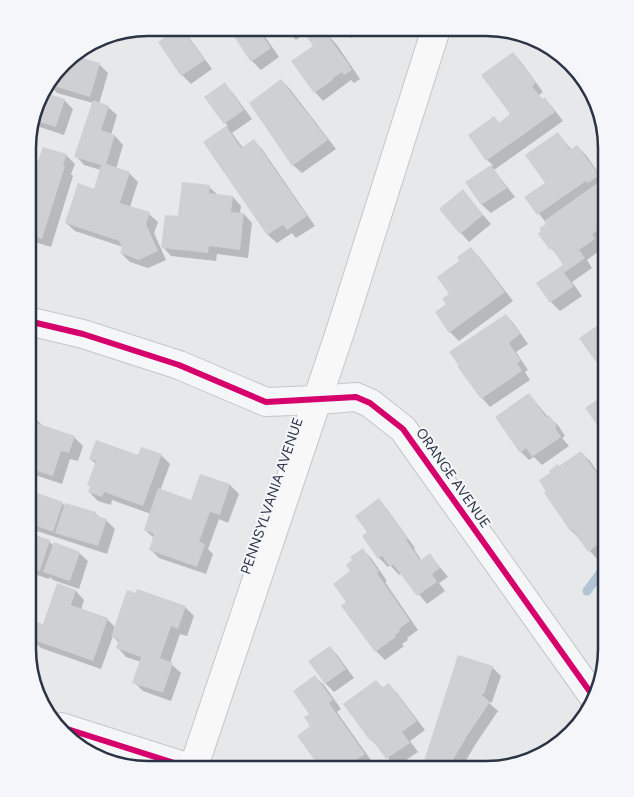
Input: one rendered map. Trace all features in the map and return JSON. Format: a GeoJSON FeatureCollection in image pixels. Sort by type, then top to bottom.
{"type":"FeatureCollection","features":[{"type":"Feature","properties":{"kind":"main road","name":"PENNSYLVANIA AVENUE"},"geometry":{"type":"LineString","coordinates":[[196,761],[317,400],[434,36]]}},
{"type":"Feature","properties":{"kind":"street","name":"ORANGE AVENUE"},"geometry":{"type":"LineString","coordinates":[[36,323],[83,334],[179,365],[266,402],[356,397],[370,404],[403,429],[589,691]]}},
{"type":"Feature","properties":{"kind":"street"},"geometry":{"type":"LineString","coordinates":[[72,730],[168,761]]}},
{"type":"Feature","properties":{"kind":"building"},"geometry":{"type":"Polygon","coordinates":[[[167,36],[187,36],[205,60],[181,76],[158,42],[167,36]]]}},
{"type":"Feature","properties":{"kind":"building"},"geometry":{"type":"Polygon","coordinates":[[[234,36],[263,36],[271,48],[251,62],[234,36]]]}},
{"type":"Feature","properties":{"kind":"building"},"geometry":{"type":"Polygon","coordinates":[[[328,36],[352,70],[344,75],[342,72],[314,93],[291,61],[313,46],[307,37],[328,36]]]}},
{"type":"Feature","properties":{"kind":"building"},"geometry":{"type":"Polygon","coordinates":[[[513,52],[536,83],[532,86],[542,99],[545,97],[555,112],[486,161],[468,135],[494,116],[499,123],[510,114],[481,75],[513,52]]]}},
{"type":"Feature","properties":{"kind":"building"},"geometry":{"type":"Polygon","coordinates":[[[82,58],[100,63],[90,97],[55,86],[69,69],[82,58]]]}},
{"type":"Feature","properties":{"kind":"building"},"geometry":{"type":"Polygon","coordinates":[[[281,79],[328,140],[292,166],[249,103],[281,79]]]}},
{"type":"Feature","properties":{"kind":"building"},"geometry":{"type":"Polygon","coordinates":[[[225,82],[244,110],[224,124],[204,97],[225,82]]]}},
{"type":"Feature","properties":{"kind":"building"},"geometry":{"type":"Polygon","coordinates":[[[50,94],[65,99],[56,127],[39,122],[50,94]]]}},
{"type":"Feature","properties":{"kind":"building"},"geometry":{"type":"Polygon","coordinates":[[[93,100],[109,106],[101,130],[115,135],[106,164],[130,172],[120,203],[150,212],[146,224],[158,251],[139,260],[120,253],[122,247],[119,241],[65,223],[78,183],[94,189],[101,165],[74,157],[93,100]]]}},
{"type":"Feature","properties":{"kind":"building"},"geometry":{"type":"Polygon","coordinates":[[[226,126],[241,148],[254,139],[307,216],[287,230],[283,225],[267,235],[203,142],[226,126]]]}},
{"type":"Feature","properties":{"kind":"building"},"geometry":{"type":"Polygon","coordinates":[[[558,132],[570,150],[577,145],[598,176],[588,183],[586,181],[537,215],[524,197],[545,183],[525,155],[558,132]]]}},
{"type":"Feature","properties":{"kind":"building"},"geometry":{"type":"Polygon","coordinates":[[[43,147],[67,154],[42,239],[36,237],[36,160],[38,161],[43,147]]]}},
{"type":"Feature","properties":{"kind":"building"},"geometry":{"type":"Polygon","coordinates":[[[491,165],[507,188],[481,205],[465,182],[491,165]]]}},
{"type":"Feature","properties":{"kind":"building"},"geometry":{"type":"Polygon","coordinates":[[[182,182],[210,185],[209,193],[233,196],[231,212],[244,213],[240,250],[209,246],[208,253],[161,248],[165,215],[178,216],[182,182]]]}},
{"type":"Feature","properties":{"kind":"building"},"geometry":{"type":"Polygon","coordinates":[[[598,183],[598,230],[592,234],[595,239],[579,250],[585,258],[564,273],[574,286],[550,303],[536,283],[563,265],[552,248],[550,250],[538,234],[541,231],[539,228],[546,224],[544,221],[598,183]]]}},
{"type":"Feature","properties":{"kind":"building"},"geometry":{"type":"Polygon","coordinates":[[[463,189],[483,215],[460,234],[439,209],[463,189]]]}},
{"type":"Feature","properties":{"kind":"building"},"geometry":{"type":"Polygon","coordinates":[[[471,247],[505,292],[449,333],[435,312],[446,304],[442,299],[449,294],[437,277],[459,261],[457,257],[471,247]]]}},
{"type":"Feature","properties":{"kind":"building"},"geometry":{"type":"Polygon","coordinates":[[[506,314],[520,334],[509,343],[521,361],[517,363],[522,371],[481,399],[449,352],[506,314]]]}},
{"type":"Feature","properties":{"kind":"building"},"geometry":{"type":"Polygon","coordinates":[[[598,325],[598,361],[596,362],[579,338],[598,325]]]}},
{"type":"Feature","properties":{"kind":"building"},"geometry":{"type":"Polygon","coordinates":[[[529,393],[546,417],[549,415],[557,426],[555,428],[561,437],[532,457],[526,448],[520,453],[495,417],[529,393]]]}},
{"type":"Feature","properties":{"kind":"building"},"geometry":{"type":"Polygon","coordinates":[[[598,399],[598,426],[585,408],[598,399]]]}},
{"type":"Feature","properties":{"kind":"building"},"geometry":{"type":"Polygon","coordinates":[[[36,423],[75,436],[69,453],[61,451],[53,476],[36,471],[36,423]]]}},
{"type":"Feature","properties":{"kind":"building"},"geometry":{"type":"Polygon","coordinates":[[[96,440],[138,455],[141,447],[162,454],[143,506],[104,492],[102,497],[88,492],[90,486],[87,485],[96,461],[89,459],[96,440]]]}},
{"type":"Feature","properties":{"kind":"building"},"geometry":{"type":"Polygon","coordinates":[[[581,451],[598,475],[598,545],[588,552],[573,530],[571,532],[544,493],[546,492],[539,480],[550,473],[549,471],[558,464],[559,466],[581,451]]]}},
{"type":"Feature","properties":{"kind":"building"},"geometry":{"type":"Polygon","coordinates":[[[200,474],[230,484],[220,515],[210,512],[199,542],[205,544],[197,567],[149,550],[154,534],[144,530],[158,488],[191,500],[200,474]]]}},
{"type":"Feature","properties":{"kind":"building"},"geometry":{"type":"Polygon","coordinates":[[[36,493],[63,502],[53,532],[36,526],[36,493]]]}},
{"type":"Feature","properties":{"kind":"building"},"geometry":{"type":"Polygon","coordinates":[[[379,498],[421,561],[430,553],[440,568],[432,574],[437,582],[417,596],[393,564],[390,567],[382,556],[378,559],[362,536],[367,532],[355,516],[379,498]]]}},
{"type":"Feature","properties":{"kind":"building"},"geometry":{"type":"Polygon","coordinates":[[[65,503],[96,512],[95,515],[107,519],[98,546],[55,533],[65,503]]]}},
{"type":"Feature","properties":{"kind":"building"},"geometry":{"type":"Polygon","coordinates":[[[36,536],[50,540],[40,571],[36,570],[36,536]]]}},
{"type":"Feature","properties":{"kind":"building"},"geometry":{"type":"Polygon","coordinates":[[[54,542],[80,552],[70,581],[43,572],[54,542]]]}},
{"type":"Feature","properties":{"kind":"building"},"geometry":{"type":"Polygon","coordinates":[[[363,548],[379,572],[377,573],[410,621],[399,629],[400,631],[395,635],[396,637],[375,652],[341,606],[346,602],[333,584],[350,571],[346,565],[352,560],[350,557],[363,548]]]}},
{"type":"Feature","properties":{"kind":"building"},"geometry":{"type":"Polygon","coordinates":[[[57,583],[76,590],[71,605],[108,618],[93,661],[36,641],[37,622],[43,624],[57,583]]]}},
{"type":"Feature","properties":{"kind":"building"},"geometry":{"type":"Polygon","coordinates":[[[137,589],[186,606],[178,629],[171,626],[160,658],[173,663],[163,693],[132,683],[141,657],[116,648],[119,640],[111,637],[127,590],[136,593],[137,589]]]}},
{"type":"Feature","properties":{"kind":"building"},"geometry":{"type":"Polygon","coordinates":[[[330,646],[346,669],[325,684],[308,661],[330,646]]]}},
{"type":"Feature","properties":{"kind":"building"},"geometry":{"type":"Polygon","coordinates":[[[458,655],[493,666],[484,694],[481,694],[490,702],[453,761],[424,761],[458,655]]]}},
{"type":"Feature","properties":{"kind":"building"},"geometry":{"type":"Polygon","coordinates":[[[315,675],[333,700],[329,703],[365,754],[355,761],[315,761],[297,736],[310,726],[304,717],[309,714],[293,691],[315,675]]]}},
{"type":"Feature","properties":{"kind":"building"},"geometry":{"type":"Polygon","coordinates":[[[376,680],[382,688],[389,683],[417,721],[402,732],[410,743],[386,759],[343,704],[376,680]]]}},
{"type":"Feature","properties":{"kind":"waterway"},"geometry":{"type":"LineString","coordinates":[[587,591],[598,576]]}},
{"type":"Feature","properties":{"kind":"cycle path"},"geometry":{"type":"LineString","coordinates":[[36,323],[83,334],[179,365],[266,402],[356,397],[370,403],[403,429],[589,691]]}},
{"type":"Feature","properties":{"kind":"cycle path"},"geometry":{"type":"LineString","coordinates":[[72,730],[168,761]]}}]}
